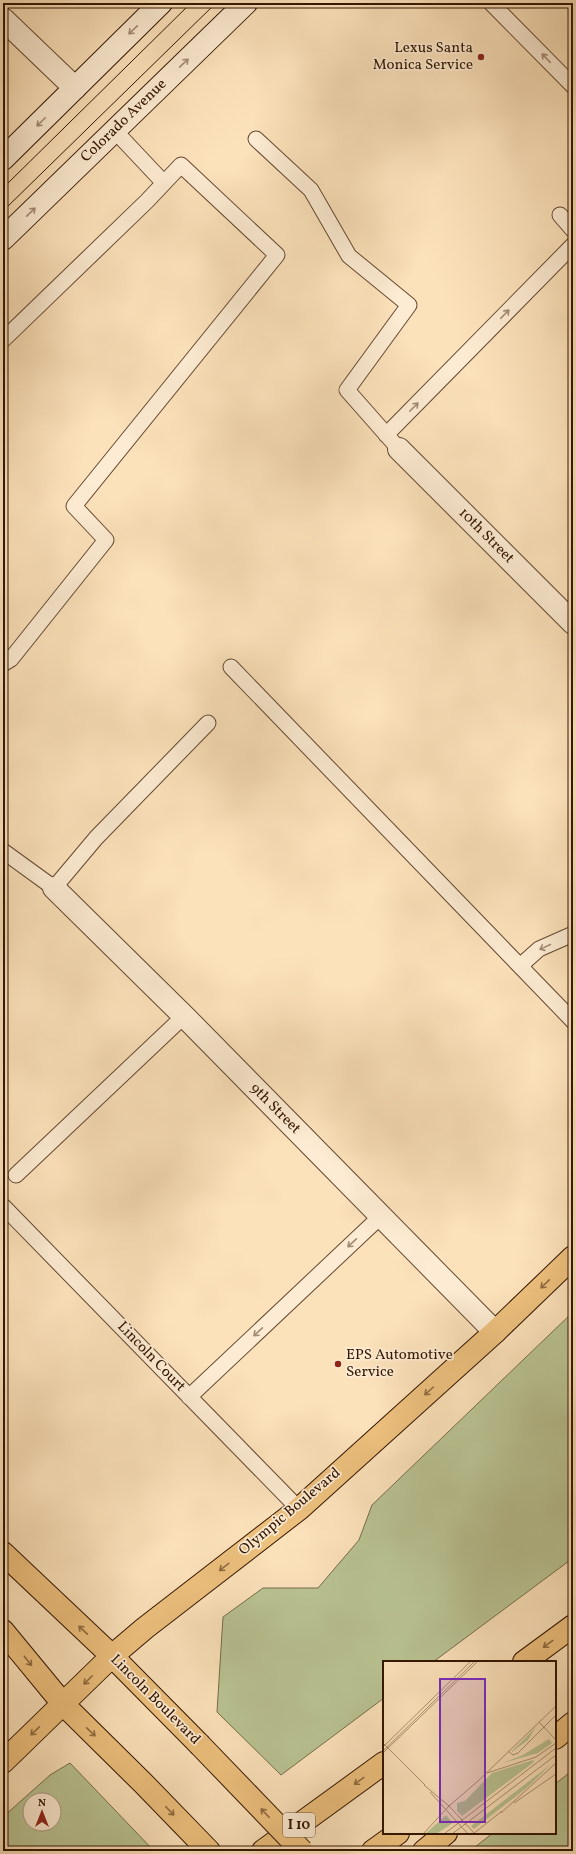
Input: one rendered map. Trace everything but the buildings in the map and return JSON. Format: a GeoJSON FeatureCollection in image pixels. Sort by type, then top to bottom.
{"type":"FeatureCollection","features":[{"type":"Feature","properties":{"kind":"main road","name":"Olympic Boulevard"},"geometry":{"type":"LineString","coordinates":[[3,1762],[112,1656],[145,1628],[299,1508],[495,1332],[573,1257]]}},
{"type":"Feature","properties":{"kind":"main road","name":"Lincoln Boulevard"},"geometry":{"type":"LineString","coordinates":[[3,1553],[112,1656],[302,1851]]}},
{"type":"Feature","properties":{"kind":"main road"},"geometry":{"type":"LineString","coordinates":[[525,1661],[573,1626]]}},
{"type":"Feature","properties":{"kind":"main road"},"geometry":{"type":"LineString","coordinates":[[3,1630],[64,1704],[209,1851]]}},
{"type":"Feature","properties":{"kind":"main road"},"geometry":{"type":"LineString","coordinates":[[556,1719],[573,1707]]}},
{"type":"Feature","properties":{"kind":"main road"},"geometry":{"type":"LineString","coordinates":[[556,1737],[573,1723]]}},
{"type":"Feature","properties":{"kind":"main road","name":"I 10"},"geometry":{"type":"LineString","coordinates":[[263,1851],[383,1764]]}},
{"type":"Feature","properties":{"kind":"main road"},"geometry":{"type":"LineString","coordinates":[[373,1851],[397,1834]]}},
{"type":"Feature","properties":{"kind":"main road"},"geometry":{"type":"LineString","coordinates":[[424,1851],[445,1834]]}},
{"type":"Feature","properties":{"kind":"street"},"geometry":{"type":"LineString","coordinates":[[3,159],[161,3]]}},
{"type":"Feature","properties":{"kind":"street","name":"Colorado Avenue"},"geometry":{"type":"LineString","coordinates":[[3,239],[246,3]]}},
{"type":"Feature","properties":{"kind":"street"},"geometry":{"type":"LineString","coordinates":[[3,19],[75,88]]}},
{"type":"Feature","properties":{"kind":"street","name":"10th Street"},"geometry":{"type":"LineString","coordinates":[[392,442],[573,623]]}},
{"type":"Feature","properties":{"kind":"street","name":"9th Street"},"geometry":{"type":"LineString","coordinates":[[54,888],[184,1016],[495,1332]]}},
{"type":"Feature","properties":{"kind":"lane"},"geometry":{"type":"LineString","coordinates":[[492,3],[573,86]]}},
{"type":"Feature","properties":{"kind":"lane"},"geometry":{"type":"LineString","coordinates":[[115,131],[164,183]]}},
{"type":"Feature","properties":{"kind":"lane"},"geometry":{"type":"LineString","coordinates":[[256,139],[311,190],[349,256],[409,305],[347,390],[392,442],[573,245]]}},
{"type":"Feature","properties":{"kind":"lane"},"geometry":{"type":"LineString","coordinates":[[3,340],[181,165],[277,255],[74,506],[106,540],[11,659],[3,664]]}},
{"type":"Feature","properties":{"kind":"lane"},"geometry":{"type":"LineString","coordinates":[[560,216],[573,230]]}},
{"type":"Feature","properties":{"kind":"lane"},"geometry":{"type":"LineString","coordinates":[[231,667],[573,1020]]}},
{"type":"Feature","properties":{"kind":"lane"},"geometry":{"type":"LineString","coordinates":[[3,851],[54,888],[96,838],[208,723]]}},
{"type":"Feature","properties":{"kind":"lane"},"geometry":{"type":"LineString","coordinates":[[520,966],[539,949],[573,934]]}},
{"type":"Feature","properties":{"kind":"lane"},"geometry":{"type":"LineString","coordinates":[[16,1175],[184,1016]]}},
{"type":"Feature","properties":{"kind":"lane","name":"Lincoln Court"},"geometry":{"type":"LineString","coordinates":[[3,1206],[299,1508]]}},
{"type":"Feature","properties":{"kind":"lane"},"geometry":{"type":"LineString","coordinates":[[189,1397],[381,1216]]}},
{"type":"Feature","properties":{"kind":"green space"},"geometry":{"type":"Polygon","coordinates":[[[573,1312],[573,1558],[434,1661],[383,1661],[383,1699],[281,1775],[217,1712],[223,1617],[263,1588],[318,1588],[359,1540],[372,1505],[573,1312]]]}},
{"type":"Feature","properties":{"kind":"green space"},"geometry":{"type":"Polygon","coordinates":[[[70,1763],[154,1851],[3,1851],[3,1817],[22,1800],[22,1832],[62,1832],[62,1792],[31,1792],[50,1775],[70,1763]]]}},
{"type":"Feature","properties":{"kind":"green space"},"geometry":{"type":"Polygon","coordinates":[[[573,1770],[573,1846],[566,1851],[470,1851],[492,1834],[556,1834],[556,1783],[573,1770]]]}},
{"type":"Feature","properties":{"kind":"tram line"},"geometry":{"type":"LineString","coordinates":[[3,188],[191,3]]}},
{"type":"Feature","properties":{"kind":"tram line"},"geometry":{"type":"LineString","coordinates":[[3,211],[216,3]]}},
{"type":"Feature","properties":{"kind":"place","name":"Lexus Santa Monica Service"},"geometry":{"type":"Point","coordinates":[481,57]}},
{"type":"Feature","properties":{"kind":"place","name":"EPS Automotive Service"},"geometry":{"type":"Point","coordinates":[338,1364]}}]}
